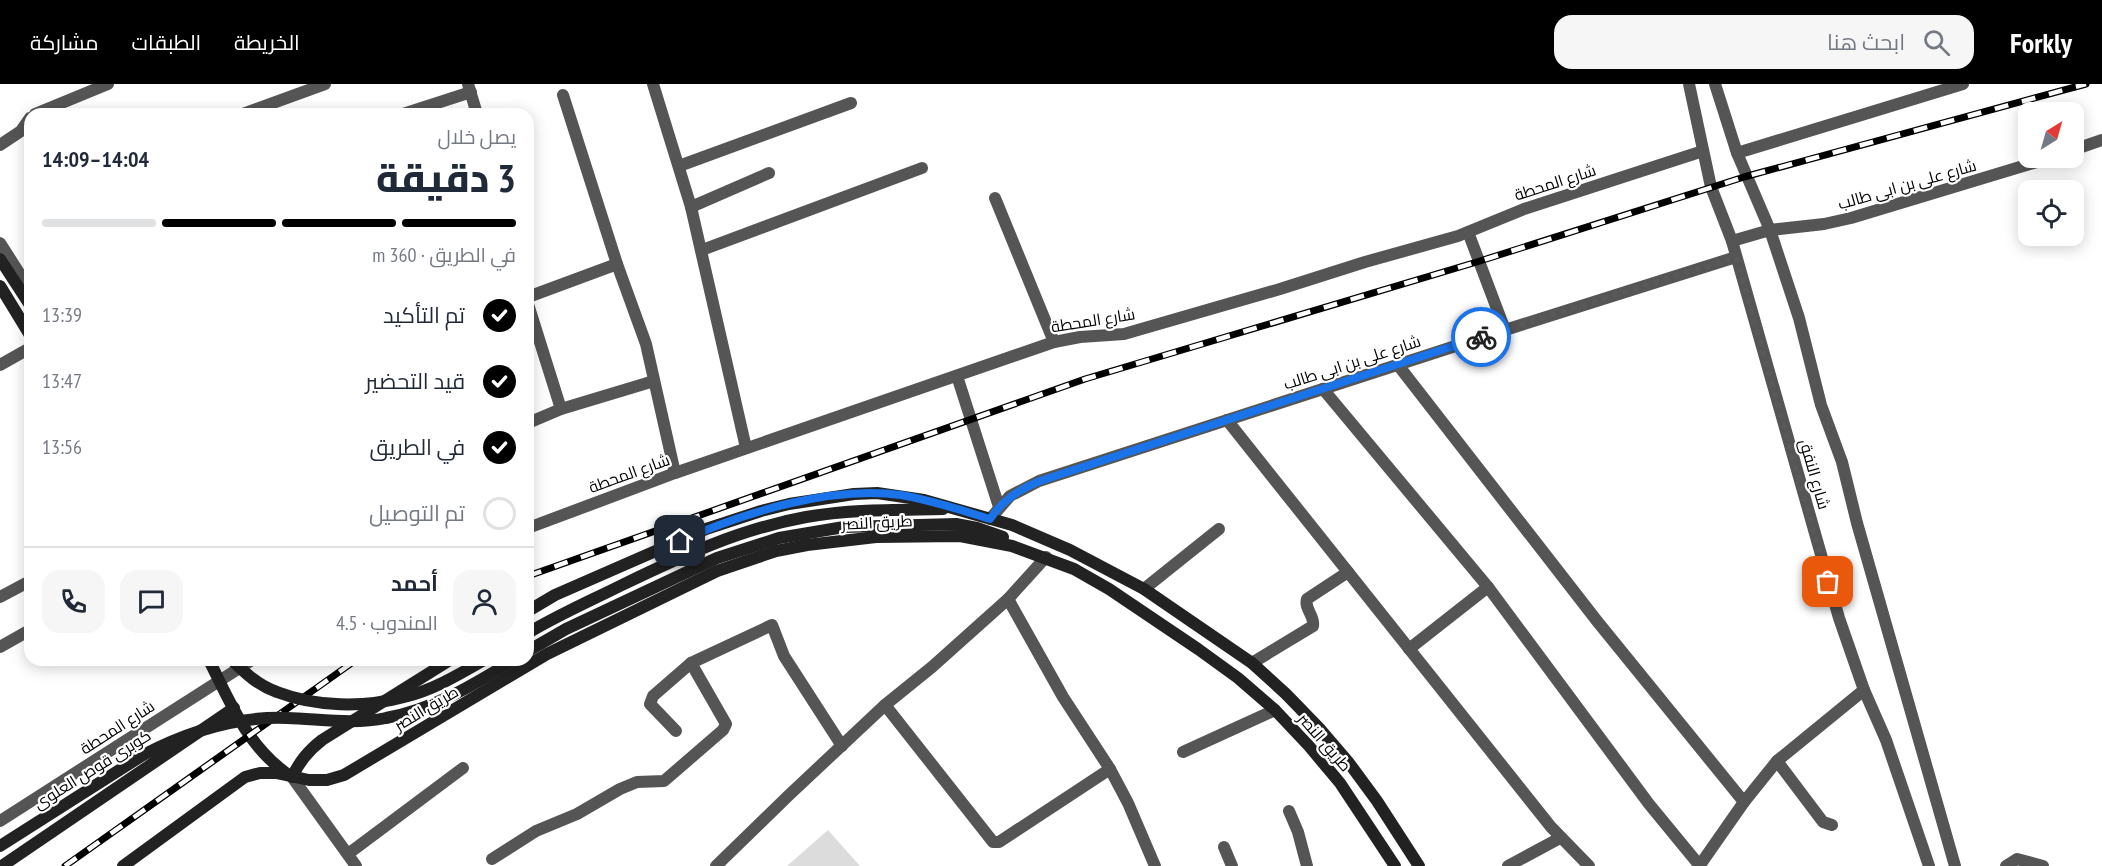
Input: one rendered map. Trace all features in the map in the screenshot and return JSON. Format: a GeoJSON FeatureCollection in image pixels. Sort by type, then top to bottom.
{"type":"FeatureCollection","features":[{"type":"Feature","properties":{"kind":"street"},"geometry":{"type":"LineString","coordinates":[[50,108],[108,84]]}},
{"type":"Feature","properties":{"kind":"street"},"geometry":{"type":"LineString","coordinates":[[259,108],[325,84]]}},
{"type":"Feature","properties":{"kind":"street"},"geometry":{"type":"LineString","coordinates":[[653,84],[702,250],[746,448]]}},
{"type":"Feature","properties":{"kind":"street","name":"شارع النفق"},"geometry":{"type":"LineString","coordinates":[[1689,84],[1711,187],[1732,241],[1839,618],[1864,690],[1886,740],[1929,866]]}},
{"type":"Feature","properties":{"kind":"street","name":"شارع النفق"},"geometry":{"type":"LineString","coordinates":[[1715,84],[1737,153],[1770,230],[1802,327],[1821,405],[1842,462],[1857,523],[1955,866]]}},
{"type":"Feature","properties":{"kind":"street"},"geometry":{"type":"LineString","coordinates":[[1737,153],[1964,84]]}},
{"type":"Feature","properties":{"kind":"street"},"geometry":{"type":"LineString","coordinates":[[418,108],[470,88],[475,108]]}},
{"type":"Feature","properties":{"kind":"street"},"geometry":{"type":"LineString","coordinates":[[563,95],[617,264],[646,344],[675,473]]}},
{"type":"Feature","properties":{"kind":"street"},"geometry":{"type":"LineString","coordinates":[[679,166],[851,103]]}},
{"type":"Feature","properties":{"kind":"street"},"geometry":{"type":"LineString","coordinates":[[0,145],[24,127]]}},
{"type":"Feature","properties":{"kind":"street"},"geometry":{"type":"LineString","coordinates":[[2084,146],[2102,140]]}},
{"type":"Feature","properties":{"kind":"street","name":"شارع المحطة"},"geometry":{"type":"LineString","coordinates":[[534,526],[675,473],[1054,342],[1080,337],[1124,334],[1139,330],[1468,232],[1524,209],[1703,150]]}},
{"type":"Feature","properties":{"kind":"street"},"geometry":{"type":"LineString","coordinates":[[702,250],[922,168]]}},
{"type":"Feature","properties":{"kind":"street","name":"شارع على بن ابى طالب"},"geometry":{"type":"LineString","coordinates":[[1732,241],[1770,230],[1851,218],[2018,168]]}},
{"type":"Feature","properties":{"kind":"street"},"geometry":{"type":"LineString","coordinates":[[691,207],[769,173]]}},
{"type":"Feature","properties":{"kind":"street"},"geometry":{"type":"LineString","coordinates":[[995,198],[1054,342]]}},
{"type":"Feature","properties":{"kind":"street"},"geometry":{"type":"LineString","coordinates":[[1468,232],[1505,330]]}},
{"type":"Feature","properties":{"kind":"street"},"geometry":{"type":"LineString","coordinates":[[0,243],[24,281]]}},
{"type":"Feature","properties":{"kind":"street","name":"شارع على بن ابى طالب"},"geometry":{"type":"LineString","coordinates":[[990,519],[1010,496],[1040,481],[1736,257]]}},
{"type":"Feature","properties":{"kind":"street"},"geometry":{"type":"LineString","coordinates":[[0,259],[24,296]]}},
{"type":"Feature","properties":{"kind":"street"},"geometry":{"type":"LineString","coordinates":[[534,295],[617,264]]}},
{"type":"Feature","properties":{"kind":"street"},"geometry":{"type":"LineString","coordinates":[[0,288],[24,326]]}},
{"type":"Feature","properties":{"kind":"street"},"geometry":{"type":"LineString","coordinates":[[534,323],[561,409]]}},
{"type":"Feature","properties":{"kind":"street"},"geometry":{"type":"LineString","coordinates":[[0,365],[24,351]]}},
{"type":"Feature","properties":{"kind":"street"},"geometry":{"type":"LineString","coordinates":[[1398,365],[1589,612],[1744,802]]}},
{"type":"Feature","properties":{"kind":"street"},"geometry":{"type":"LineString","coordinates":[[957,375],[999,507]]}},
{"type":"Feature","properties":{"kind":"street"},"geometry":{"type":"LineString","coordinates":[[534,420],[561,409],[654,381]]}},
{"type":"Feature","properties":{"kind":"street"},"geometry":{"type":"LineString","coordinates":[[1323,389],[1488,587],[1649,804],[1698,865],[1777,761],[1864,690]]}},
{"type":"Feature","properties":{"kind":"street"},"geometry":{"type":"LineString","coordinates":[[1227,420],[1560,838],[1589,866]]}},
{"type":"Feature","properties":{"kind":"street","name":"طريق النصر"},"geometry":{"type":"LineString","coordinates":[[534,607],[555,595],[706,529],[742,516],[789,504],[854,494],[877,493],[924,500],[1012,525],[1070,550],[1144,588],[1252,663],[1319,728],[1349,764],[1419,866]]}},
{"type":"Feature","properties":{"kind":"street"},"geometry":{"type":"LineString","coordinates":[[534,630],[679,557],[742,532],[808,516],[956,509]]}},
{"type":"Feature","properties":{"kind":"street"},"geometry":{"type":"LineString","coordinates":[[534,648],[576,624],[727,554],[811,531],[877,526],[956,524],[998,535],[1046,557],[1008,599],[932,667],[885,705],[716,866]]}},
{"type":"Feature","properties":{"kind":"street"},"geometry":{"type":"LineString","coordinates":[[1144,588],[1219,529]]}},
{"type":"Feature","properties":{"kind":"street","name":"طريق النصر"},"geometry":{"type":"LineString","coordinates":[[534,662],[568,642],[717,572],[776,551],[876,537],[960,536],[1012,546],[1074,569],[1109,589],[1238,678],[1275,710],[1340,783],[1395,866]]}},
{"type":"Feature","properties":{"kind":"street"},"geometry":{"type":"LineString","coordinates":[[1252,663],[1313,626],[1314,620],[1306,605],[1307,599],[1348,572]]}},
{"type":"Feature","properties":{"kind":"street"},"geometry":{"type":"LineString","coordinates":[[0,597],[24,584]]}},
{"type":"Feature","properties":{"kind":"street"},"geometry":{"type":"LineString","coordinates":[[1409,649],[1488,587]]}},
{"type":"Feature","properties":{"kind":"street"},"geometry":{"type":"LineString","coordinates":[[1008,599],[1063,698],[1110,769],[1128,803],[1155,866]]}},
{"type":"Feature","properties":{"kind":"street"},"geometry":{"type":"LineString","coordinates":[[676,731],[650,704],[653,696],[691,663],[772,625],[784,656],[842,746]]}},
{"type":"Feature","properties":{"kind":"street"},"geometry":{"type":"LineString","coordinates":[[0,647],[24,633]]}},
{"type":"Feature","properties":{"kind":"street"},"geometry":{"type":"LineString","coordinates":[[492,859],[536,831],[577,814],[620,789],[638,782],[664,781],[723,730],[726,724],[724,718],[691,663]]}},
{"type":"Feature","properties":{"kind":"street"},"geometry":{"type":"LineString","coordinates":[[212,666],[249,736],[261,752],[292,777],[356,866]]}},
{"type":"Feature","properties":{"kind":"street","name":"شارع المحطة"},"geometry":{"type":"LineString","coordinates":[[0,821],[220,681],[236,666]]}},
{"type":"Feature","properties":{"kind":"street"},"geometry":{"type":"LineString","coordinates":[[244,666],[247,675],[276,692],[308,701],[340,704],[372,703],[404,697],[434,687],[472,666]]}},
{"type":"Feature","properties":{"kind":"street","name":"طريق النصر"},"geometry":{"type":"LineString","coordinates":[[292,777],[309,750],[322,740],[440,666]]}},
{"type":"Feature","properties":{"kind":"street","name":"كوبرى قوص العلوى"},"geometry":{"type":"LineString","coordinates":[[0,846],[143,755],[169,741],[196,731],[225,723],[284,718],[355,722],[384,719],[441,702],[504,666]]}},
{"type":"Feature","properties":{"kind":"street","name":"طريق النصر"},"geometry":{"type":"LineString","coordinates":[[123,866],[244,777],[260,773],[276,773],[309,780],[327,780],[344,776],[528,666]]}},
{"type":"Feature","properties":{"kind":"street"},"geometry":{"type":"LineString","coordinates":[[885,705],[993,842],[999,842],[1110,769]]}},
{"type":"Feature","properties":{"kind":"street"},"geometry":{"type":"LineString","coordinates":[[2,866],[234,708]]}},
{"type":"Feature","properties":{"kind":"street"},"geometry":{"type":"LineString","coordinates":[[1183,752],[1275,710]]}},
{"type":"Feature","properties":{"kind":"street"},"geometry":{"type":"LineString","coordinates":[[1777,761],[1824,822],[1832,825]]}},
{"type":"Feature","properties":{"kind":"street"},"geometry":{"type":"LineString","coordinates":[[348,854],[463,768]]}},
{"type":"Feature","properties":{"kind":"street"},"geometry":{"type":"LineString","coordinates":[[1289,811],[1298,832],[1307,866]]}},
{"type":"Feature","properties":{"kind":"street"},"geometry":{"type":"LineString","coordinates":[[1508,866],[1560,838]]}},
{"type":"Feature","properties":{"kind":"street"},"geometry":{"type":"LineString","coordinates":[[1224,847],[1232,866]]}},
{"type":"Feature","properties":{"kind":"street"},"geometry":{"type":"LineString","coordinates":[[2006,866],[2017,859],[2043,866]]}},
{"type":"Feature","properties":{"kind":"shaded area"},"geometry":{"type":"Polygon","coordinates":[[[828,830],[860,866],[787,866],[828,830]]]}},
{"type":"Feature","properties":{"kind":"railway"},"geometry":{"type":"LineString","coordinates":[[534,574],[1085,379],[1480,261],[1744,177],[2086,84]]}},
{"type":"Feature","properties":{"kind":"railway"},"geometry":{"type":"LineString","coordinates":[[65,866],[348,666]]}},
{"type":"Feature","properties":{"kind":"way so far"},"geometry":{"type":"LineString","coordinates":[[1481,337],[1736,257],[1828,582]]}},
{"type":"Feature","properties":{"kind":"route"},"geometry":{"type":"LineString","coordinates":[[680,541],[706,529],[761,510],[854,494],[901,495],[990,519],[1010,496],[1040,481],[1481,337]]}}]}
